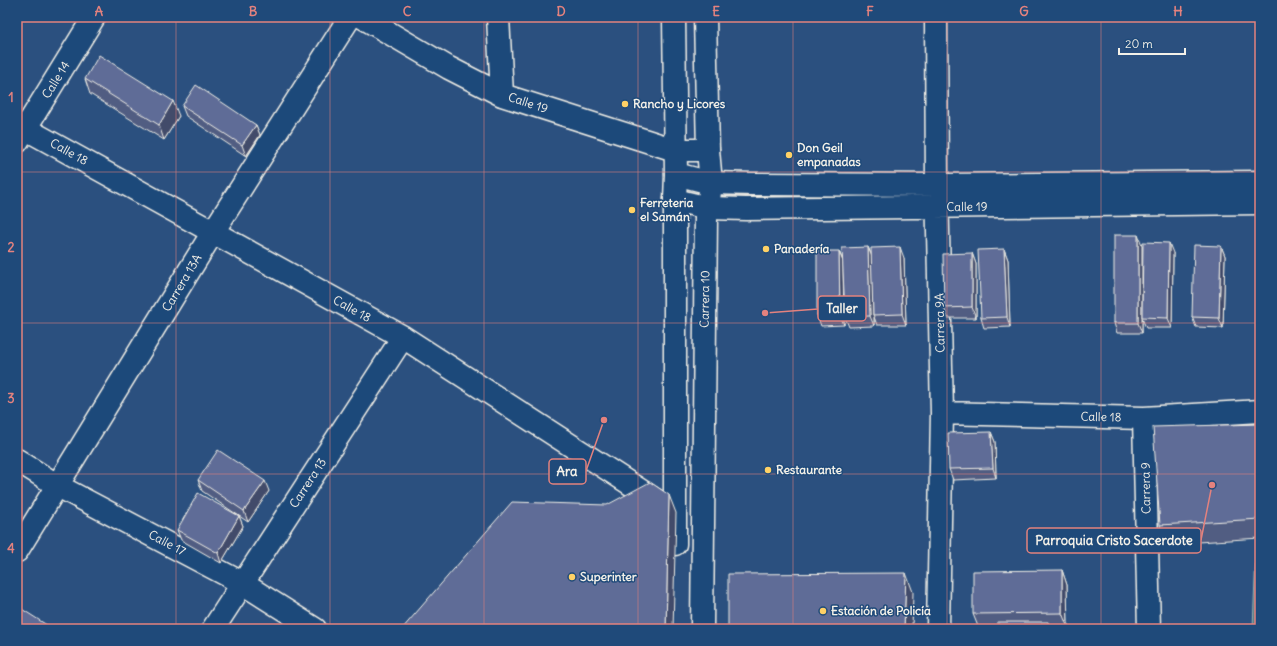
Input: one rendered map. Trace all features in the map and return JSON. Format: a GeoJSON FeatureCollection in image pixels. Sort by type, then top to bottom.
{"type":"FeatureCollection","features":[{"type":"Feature","properties":{"kind":"street","name":"Calle 14"},"geometry":{"type":"LineString","coordinates":[[20,131],[94,17]]}},
{"type":"Feature","properties":{"kind":"street","name":"Carrera 13A"},"geometry":{"type":"LineString","coordinates":[[17,551],[213,232],[350,17]]}},
{"type":"Feature","properties":{"kind":"street","name":"Calle 19"},"geometry":{"type":"LineString","coordinates":[[362,17],[448,68],[502,95],[675,150],[708,150]]}},
{"type":"Feature","properties":{"kind":"street"},"geometry":{"type":"LineString","coordinates":[[498,17],[502,95]]}},
{"type":"Feature","properties":{"kind":"street"},"geometry":{"type":"LineString","coordinates":[[674,17],[676,174],[676,514],[674,567]]}},
{"type":"Feature","properties":{"kind":"street","name":"Carrera 10"},"geometry":{"type":"LineString","coordinates":[[702,629],[706,216],[711,183],[708,150],[704,17]]}},
{"type":"Feature","properties":{"kind":"street","name":"Carrera 9A"},"geometry":{"type":"LineString","coordinates":[[936,17],[942,413],[938,629]]}},
{"type":"Feature","properties":{"kind":"street","name":"Calle 18"},"geometry":{"type":"LineString","coordinates":[[20,131],[213,232],[403,337],[649,507],[676,514]]}},
{"type":"Feature","properties":{"kind":"street","name":"Calle 19"},"geometry":{"type":"LineString","coordinates":[[676,174],[711,183],[752,184],[938,185],[1260,182]]}},
{"type":"Feature","properties":{"kind":"street","name":"Calle 19"},"geometry":{"type":"LineString","coordinates":[[675,200],[708,208],[746,209],[1260,203]]}},
{"type":"Feature","properties":{"kind":"street","name":"Carrera 13"},"geometry":{"type":"LineString","coordinates":[[213,629],[403,337]]}},
{"type":"Feature","properties":{"kind":"street","name":"Calle 18"},"geometry":{"type":"LineString","coordinates":[[942,413],[1144,418],[1260,411]]}},
{"type":"Feature","properties":{"kind":"street","name":"Carrera 9"},"geometry":{"type":"LineString","coordinates":[[1144,418],[1149,629]]}},
{"type":"Feature","properties":{"kind":"street","name":"Calle 17"},"geometry":{"type":"LineString","coordinates":[[17,460],[58,486],[242,583],[315,629]]}},
{"type":"Feature","properties":{"kind":"green space"},"geometry":{"type":"Polygon","coordinates":[[[1256,552],[1260,552],[1260,629],[1253,629],[1256,552]]]}},
{"type":"Feature","properties":{"kind":"building"},"geometry":{"type":"Polygon","coordinates":[[[99,55],[173,101],[159,125],[85,79],[99,55]]]}},
{"type":"Feature","properties":{"kind":"building"},"geometry":{"type":"Polygon","coordinates":[[[196,85],[256,125],[242,145],[182,106],[196,85]]]}},
{"type":"Feature","properties":{"kind":"building"},"geometry":{"type":"Polygon","coordinates":[[[1114,235],[1138,235],[1138,323],[1114,323],[1114,235]]]}},
{"type":"Feature","properties":{"kind":"building"},"geometry":{"type":"Polygon","coordinates":[[[1143,242],[1169,243],[1168,318],[1142,317],[1143,242]]]}},
{"type":"Feature","properties":{"kind":"building"},"geometry":{"type":"Polygon","coordinates":[[[1194,245],[1221,246],[1219,318],[1192,317],[1194,245]]]}},
{"type":"Feature","properties":{"kind":"building"},"geometry":{"type":"Polygon","coordinates":[[[868,247],[870,316],[845,317],[842,248],[868,247]]]}},
{"type":"Feature","properties":{"kind":"building"},"geometry":{"type":"Polygon","coordinates":[[[900,247],[902,314],[873,315],[871,248],[900,247]]]}},
{"type":"Feature","properties":{"kind":"building"},"geometry":{"type":"Polygon","coordinates":[[[1004,249],[1007,317],[981,318],[978,250],[1004,249]]]}},
{"type":"Feature","properties":{"kind":"building"},"geometry":{"type":"Polygon","coordinates":[[[817,251],[839,251],[840,315],[817,315],[817,251]]]}},
{"type":"Feature","properties":{"kind":"building"},"geometry":{"type":"Polygon","coordinates":[[[972,253],[972,307],[944,308],[943,254],[972,253]]]}},
{"type":"Feature","properties":{"kind":"building"},"geometry":{"type":"Polygon","coordinates":[[[1260,424],[1260,519],[1160,525],[1153,427],[1260,424]]]}},
{"type":"Feature","properties":{"kind":"building"},"geometry":{"type":"Polygon","coordinates":[[[991,432],[993,468],[949,469],[948,433],[991,432]]]}},
{"type":"Feature","properties":{"kind":"building"},"geometry":{"type":"Polygon","coordinates":[[[218,450],[265,481],[244,511],[198,480],[218,450]]]}},
{"type":"Feature","properties":{"kind":"building","name":"Superinter"},"geometry":{"type":"Polygon","coordinates":[[[650,482],[669,495],[666,629],[402,629],[512,502],[607,505],[650,482]]]}},
{"type":"Feature","properties":{"kind":"building"},"geometry":{"type":"Polygon","coordinates":[[[198,493],[239,516],[218,553],[177,530],[198,493]]]}},
{"type":"Feature","properties":{"kind":"building"},"geometry":{"type":"Polygon","coordinates":[[[1062,570],[1062,613],[973,614],[973,571],[1062,570]]]}},
{"type":"Feature","properties":{"kind":"building","name":"Estación de Policía"},"geometry":{"type":"Polygon","coordinates":[[[906,573],[904,629],[728,629],[728,574],[906,573]]]}},
{"type":"Feature","properties":{"kind":"building"},"geometry":{"type":"Polygon","coordinates":[[[17,606],[53,629],[17,629],[17,606]]]}},
{"type":"Feature","properties":{"kind":"building"},"geometry":{"type":"Polygon","coordinates":[[[998,622],[1048,622],[1048,629],[998,629],[998,622]]]}},
{"type":"Feature","properties":{"kind":"place","name":"Rancho y Licores"},"geometry":{"type":"Point","coordinates":[625,104]}},
{"type":"Feature","properties":{"kind":"place","name":"Don Geil empanadas"},"geometry":{"type":"Point","coordinates":[789,155]}},
{"type":"Feature","properties":{"kind":"place","name":"Ferreteria el Samán"},"geometry":{"type":"Point","coordinates":[632,210]}},
{"type":"Feature","properties":{"kind":"place","name":"Panadería"},"geometry":{"type":"Point","coordinates":[766,249]}},
{"type":"Feature","properties":{"kind":"place","name":"Taller"},"geometry":{"type":"Point","coordinates":[765,313]}},
{"type":"Feature","properties":{"kind":"place","name":"Ara"},"geometry":{"type":"Point","coordinates":[604,420]}},
{"type":"Feature","properties":{"kind":"place","name":"Restaurante"},"geometry":{"type":"Point","coordinates":[768,470]}},
{"type":"Feature","properties":{"kind":"place","name":"Parroquia Cristo Sacerdote"},"geometry":{"type":"Point","coordinates":[1212,485]}},
{"type":"Feature","properties":{"kind":"place","name":"Superinter"},"geometry":{"type":"Point","coordinates":[572,577]}},
{"type":"Feature","properties":{"kind":"place","name":"Estación de Policía"},"geometry":{"type":"Point","coordinates":[823,611]}}]}
